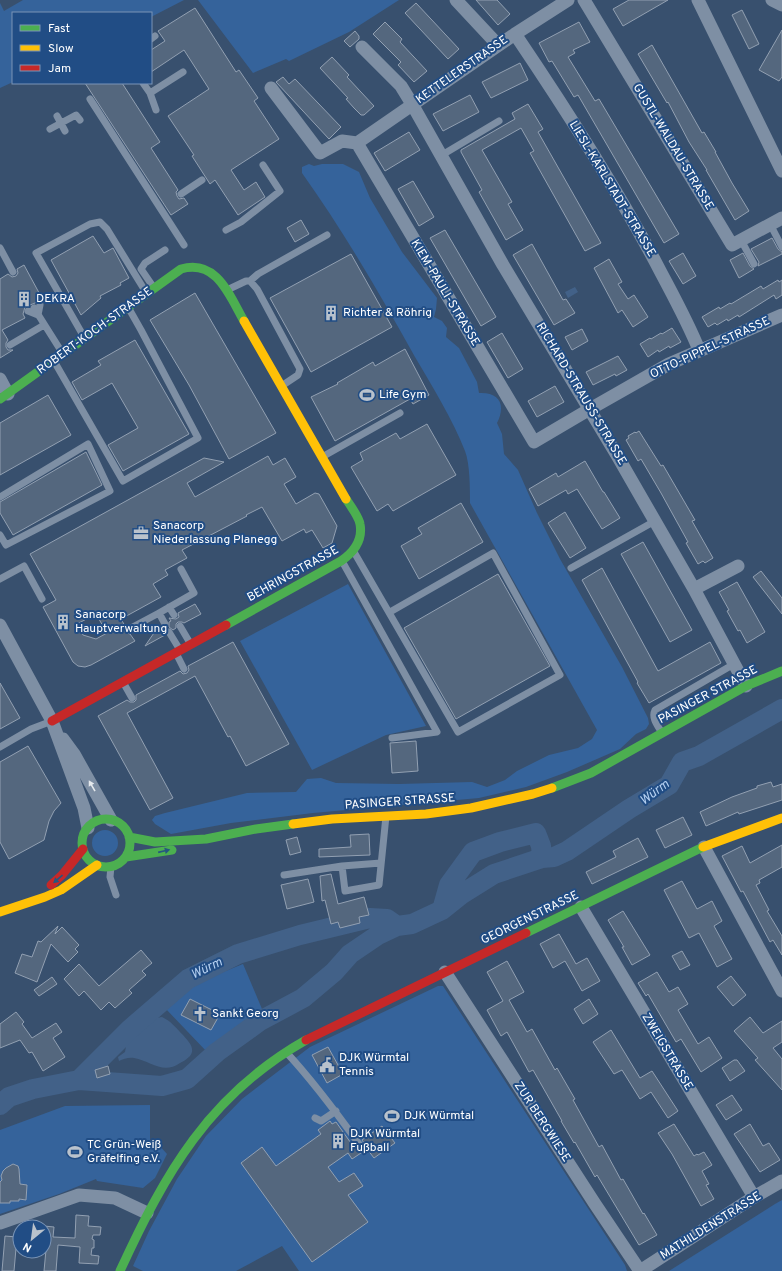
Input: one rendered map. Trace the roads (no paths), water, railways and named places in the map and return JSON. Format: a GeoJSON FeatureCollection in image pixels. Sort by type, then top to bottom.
{"type":"FeatureCollection","features":[{"type":"Feature","properties":{"kind":"street"},"geometry":{"type":"LineString","coordinates":[[456,0],[498,45]]}},
{"type":"Feature","properties":{"kind":"street","name":"KETTELERSTRASSE"},"geometry":{"type":"LineString","coordinates":[[357,143],[498,45],[568,0]]}},
{"type":"Feature","properties":{"kind":"street","name":"GUSTL-WALDAU-STRASSE"},"geometry":{"type":"LineString","coordinates":[[584,0],[732,245],[741,240]]}},
{"type":"Feature","properties":{"kind":"street"},"geometry":{"type":"LineString","coordinates":[[698,0],[782,171]]}},
{"type":"Feature","properties":{"kind":"street"},"geometry":{"type":"LineString","coordinates":[[772,0],[782,5]]}},
{"type":"Feature","properties":{"kind":"street","name":"LIESL-KARLSTADT-STRASSE"},"geometry":{"type":"LineString","coordinates":[[515,34],[593,154],[639,232],[689,325],[699,350]]}},
{"type":"Feature","properties":{"kind":"street","name":"RICHARD-STRAUSS-STRASSE"},"geometry":{"type":"LineString","coordinates":[[362,47],[401,86],[412,104],[503,265],[590,408],[655,521],[694,589],[746,686]]}},
{"type":"Feature","properties":{"kind":"street"},"geometry":{"type":"LineString","coordinates":[[271,88],[320,153],[342,141],[357,143]]}},
{"type":"Feature","properties":{"kind":"street","name":"KIEM-PAULI-STRASSE"},"geometry":{"type":"LineString","coordinates":[[357,143],[534,442]]}},
{"type":"Feature","properties":{"kind":"street"},"geometry":{"type":"LineString","coordinates":[[741,240],[782,218]]}},
{"type":"Feature","properties":{"kind":"street","name":"ROBERT-KOCH-STRASSE"},"geometry":{"type":"LineString","coordinates":[[0,379],[4,396],[181,269],[190,266],[198,267]]}},
{"type":"Feature","properties":{"kind":"street","name":"BEHRINGSTRASSE"},"geometry":{"type":"LineString","coordinates":[[54,725],[122,682],[341,561],[352,554],[360,539],[360,523],[226,291],[217,276],[204,268],[198,267]]}},
{"type":"Feature","properties":{"kind":"street","name":"OTTO-PIPPEL-STRASSE"},"geometry":{"type":"LineString","coordinates":[[534,442],[590,408],[669,364],[782,315]]}},
{"type":"Feature","properties":{"kind":"street"},"geometry":{"type":"LineString","coordinates":[[694,589],[738,566]]}},
{"type":"Feature","properties":{"kind":"street"},"geometry":{"type":"LineString","coordinates":[[0,625],[54,725],[74,754],[112,820]]}},
{"type":"Feature","properties":{"kind":"street","name":"PASINGER STRASSE"},"geometry":{"type":"LineString","coordinates":[[129,837],[154,842],[206,838],[256,829],[332,819],[426,814],[471,808],[546,790],[591,773],[746,686],[782,671]]}},
{"type":"Feature","properties":{"kind":"street"},"geometry":{"type":"LineString","coordinates":[[54,725],[84,808],[88,828]]}},
{"type":"Feature","properties":{"kind":"street","name":"GEORGENSTRASSE"},"geometry":{"type":"LineString","coordinates":[[120,1271],[146,1213],[170,1171],[198,1132],[229,1097],[249,1083],[270,1063],[289,1050],[444,972],[581,906],[629,885],[704,847],[782,818]]}},
{"type":"Feature","properties":{"kind":"street"},"geometry":{"type":"LineString","coordinates":[[100,820],[112,820],[123,826],[127,831],[129,837],[129,850],[126,857],[116,865],[104,867],[97,865],[86,856],[83,849],[83,836],[94,822],[100,820]]}},
{"type":"Feature","properties":{"kind":"street","name":"PASINGER STRASSE"},"geometry":{"type":"LineString","coordinates":[[126,857],[179,848],[206,838]]}},
{"type":"Feature","properties":{"kind":"street"},"geometry":{"type":"LineString","coordinates":[[704,847],[782,991]]}},
{"type":"Feature","properties":{"kind":"street"},"geometry":{"type":"LineString","coordinates":[[16,906],[52,885],[62,876],[83,849]]}},
{"type":"Feature","properties":{"kind":"street"},"geometry":{"type":"LineString","coordinates":[[0,912],[61,890],[97,865]]}},
{"type":"Feature","properties":{"kind":"street","name":"ZWEIGSTRASSE"},"geometry":{"type":"LineString","coordinates":[[581,906],[754,1197]]}},
{"type":"Feature","properties":{"kind":"street","name":"ZUR BERGWIESE"},"geometry":{"type":"LineString","coordinates":[[444,972],[640,1271]]}},
{"type":"Feature","properties":{"kind":"street","name":"MATHILDENSTRASSE"},"geometry":{"type":"LineString","coordinates":[[640,1271],[754,1197],[782,1181]]}},
{"type":"Feature","properties":{"kind":"street"},"geometry":{"type":"LineString","coordinates":[[0,1223],[79,1195],[115,1198],[146,1213]]}},
{"type":"Feature","properties":{"kind":"lane"},"geometry":{"type":"LineString","coordinates":[[150,93],[183,72]]}},
{"type":"Feature","properties":{"kind":"lane"},"geometry":{"type":"LineString","coordinates":[[144,84],[150,93],[156,110]]}},
{"type":"Feature","properties":{"kind":"lane"},"geometry":{"type":"LineString","coordinates":[[90,99],[184,245]]}},
{"type":"Feature","properties":{"kind":"lane"},"geometry":{"type":"LineString","coordinates":[[50,129],[76,115],[80,120]]}},
{"type":"Feature","properties":{"kind":"lane"},"geometry":{"type":"LineString","coordinates":[[57,116],[65,131]]}},
{"type":"Feature","properties":{"kind":"lane"},"geometry":{"type":"LineString","coordinates":[[442,155],[499,121]]}},
{"type":"Feature","properties":{"kind":"lane"},"geometry":{"type":"LineString","coordinates":[[226,230],[240,222],[280,191],[263,165]]}},
{"type":"Feature","properties":{"kind":"lane"},"geometry":{"type":"LineString","coordinates":[[181,194],[202,180]]}},
{"type":"Feature","properties":{"kind":"lane"},"geometry":{"type":"LineString","coordinates":[[85,339],[36,253],[90,224],[100,222],[107,229],[150,291]]}},
{"type":"Feature","properties":{"kind":"lane"},"geometry":{"type":"LineString","coordinates":[[770,224],[782,247]]}},
{"type":"Feature","properties":{"kind":"lane"},"geometry":{"type":"LineString","coordinates":[[226,291],[246,281],[250,281],[258,274],[327,235]]}},
{"type":"Feature","properties":{"kind":"lane"},"geometry":{"type":"LineString","coordinates":[[741,240],[754,264]]}},
{"type":"Feature","properties":{"kind":"lane"},"geometry":{"type":"LineString","coordinates":[[0,248],[12,270]]}},
{"type":"Feature","properties":{"kind":"lane"},"geometry":{"type":"LineString","coordinates":[[150,291],[141,269],[145,263],[165,250]]}},
{"type":"Feature","properties":{"kind":"lane"},"geometry":{"type":"LineString","coordinates":[[250,281],[257,289],[300,369],[298,375],[281,386]]}},
{"type":"Feature","properties":{"kind":"lane"},"geometry":{"type":"LineString","coordinates":[[54,361],[123,481],[198,438],[128,307]]}},
{"type":"Feature","properties":{"kind":"lane"},"geometry":{"type":"LineString","coordinates":[[38,315],[34,308],[63,354]]}},
{"type":"Feature","properties":{"kind":"lane"},"geometry":{"type":"LineString","coordinates":[[10,345],[44,325]]}},
{"type":"Feature","properties":{"kind":"lane"},"geometry":{"type":"LineString","coordinates":[[322,457],[400,413]]}},
{"type":"Feature","properties":{"kind":"lane"},"geometry":{"type":"LineString","coordinates":[[0,497],[88,444],[110,491],[6,545],[0,535]]}},
{"type":"Feature","properties":{"kind":"lane"},"geometry":{"type":"LineString","coordinates":[[571,568],[655,521]]}},
{"type":"Feature","properties":{"kind":"lane"},"geometry":{"type":"LineString","coordinates":[[354,551],[458,732],[560,675],[493,553],[390,612]]}},
{"type":"Feature","properties":{"kind":"lane"},"geometry":{"type":"LineString","coordinates":[[341,561],[437,732],[392,738]]}},
{"type":"Feature","properties":{"kind":"lane"},"geometry":{"type":"LineString","coordinates":[[0,579],[24,566],[42,599]]}},
{"type":"Feature","properties":{"kind":"lane"},"geometry":{"type":"LineString","coordinates":[[129,629],[194,592],[181,569]]}},
{"type":"Feature","properties":{"kind":"lane"},"geometry":{"type":"LineString","coordinates":[[170,607],[174,615]]}},
{"type":"Feature","properties":{"kind":"lane"},"geometry":{"type":"LineString","coordinates":[[159,613],[165,624]]}},
{"type":"Feature","properties":{"kind":"lane"},"geometry":{"type":"LineString","coordinates":[[180,626],[190,645]]}},
{"type":"Feature","properties":{"kind":"lane"},"geometry":{"type":"LineString","coordinates":[[169,632],[184,669]]}},
{"type":"Feature","properties":{"kind":"lane"},"geometry":{"type":"LineString","coordinates":[[662,733],[653,718],[655,710],[734,664]]}},
{"type":"Feature","properties":{"kind":"lane"},"geometry":{"type":"LineString","coordinates":[[122,682],[132,698]]}},
{"type":"Feature","properties":{"kind":"lane"},"geometry":{"type":"LineString","coordinates":[[0,747],[31,729],[54,725]]}},
{"type":"Feature","properties":{"kind":"lane"},"geometry":{"type":"LineString","coordinates":[[342,866],[344,891],[379,885],[386,816]]}},
{"type":"Feature","properties":{"kind":"lane"},"geometry":{"type":"LineString","coordinates":[[284,875],[342,866],[381,864]]}},
{"type":"Feature","properties":{"kind":"lane"},"geometry":{"type":"LineString","coordinates":[[111,866],[110,877],[116,895]]}},
{"type":"Feature","properties":{"kind":"lane"},"geometry":{"type":"LineString","coordinates":[[289,1050],[336,1111],[359,1144]]}},
{"type":"Feature","properties":{"kind":"lane"},"geometry":{"type":"LineString","coordinates":[[270,1063],[277,1071]]}},
{"type":"Feature","properties":{"kind":"lane"},"geometry":{"type":"LineString","coordinates":[[315,1118],[322,1121],[336,1111]]}},
{"type":"Feature","properties":{"kind":"waterway","name":"Würm"},"geometry":{"type":"LineString","coordinates":[[0,1105],[9,1097],[33,1089],[79,1080],[162,1086],[187,1079],[217,1052],[260,1021],[303,998],[334,972],[350,954],[378,935],[397,926],[412,924],[442,910],[462,894],[494,874],[542,858],[554,857],[567,851],[629,809],[669,785],[682,762],[699,756],[782,709]]}},
{"type":"Feature","properties":{"kind":"waterway","name":"Würm"},"geometry":{"type":"LineString","coordinates":[[442,910],[449,885],[473,852],[500,842],[536,833],[541,846],[542,858]]}},
{"type":"Feature","properties":{"kind":"waterway","name":"Würm"},"geometry":{"type":"LineString","coordinates":[[79,1080],[130,1029],[188,979],[238,954],[300,935],[370,918],[387,919],[397,926]]}},
{"type":"Feature","properties":{"kind":"place","name":"DEKRA"},"geometry":{"type":"Point","coordinates":[24,299]}},
{"type":"Feature","properties":{"kind":"place","name":"Richter & Röhrig"},"geometry":{"type":"Point","coordinates":[331,313]}},
{"type":"Feature","properties":{"kind":"place","name":"Life Gym"},"geometry":{"type":"Point","coordinates":[367,395]}},
{"type":"Feature","properties":{"kind":"place","name":"Sanacorp Niederlassung Planegg"},"geometry":{"type":"Point","coordinates":[141,533]}},
{"type":"Feature","properties":{"kind":"place","name":"Sanacorp Hauptverwaltung"},"geometry":{"type":"Point","coordinates":[63,622]}},
{"type":"Feature","properties":{"kind":"place","name":"Sankt Georg"},"geometry":{"type":"Point","coordinates":[200,1014]}},
{"type":"Feature","properties":{"kind":"place","name":"DJK Würmtal Tennis"},"geometry":{"type":"Point","coordinates":[327,1065]}},
{"type":"Feature","properties":{"kind":"place","name":"DJK Würmtal"},"geometry":{"type":"Point","coordinates":[392,1116]}},
{"type":"Feature","properties":{"kind":"place","name":"DJK Würmtal Fußball"},"geometry":{"type":"Point","coordinates":[338,1141]}},
{"type":"Feature","properties":{"kind":"place","name":"TC Grün-Weiß Gräfelfing e.V."},"geometry":{"type":"Point","coordinates":[75,1152]}}]}
